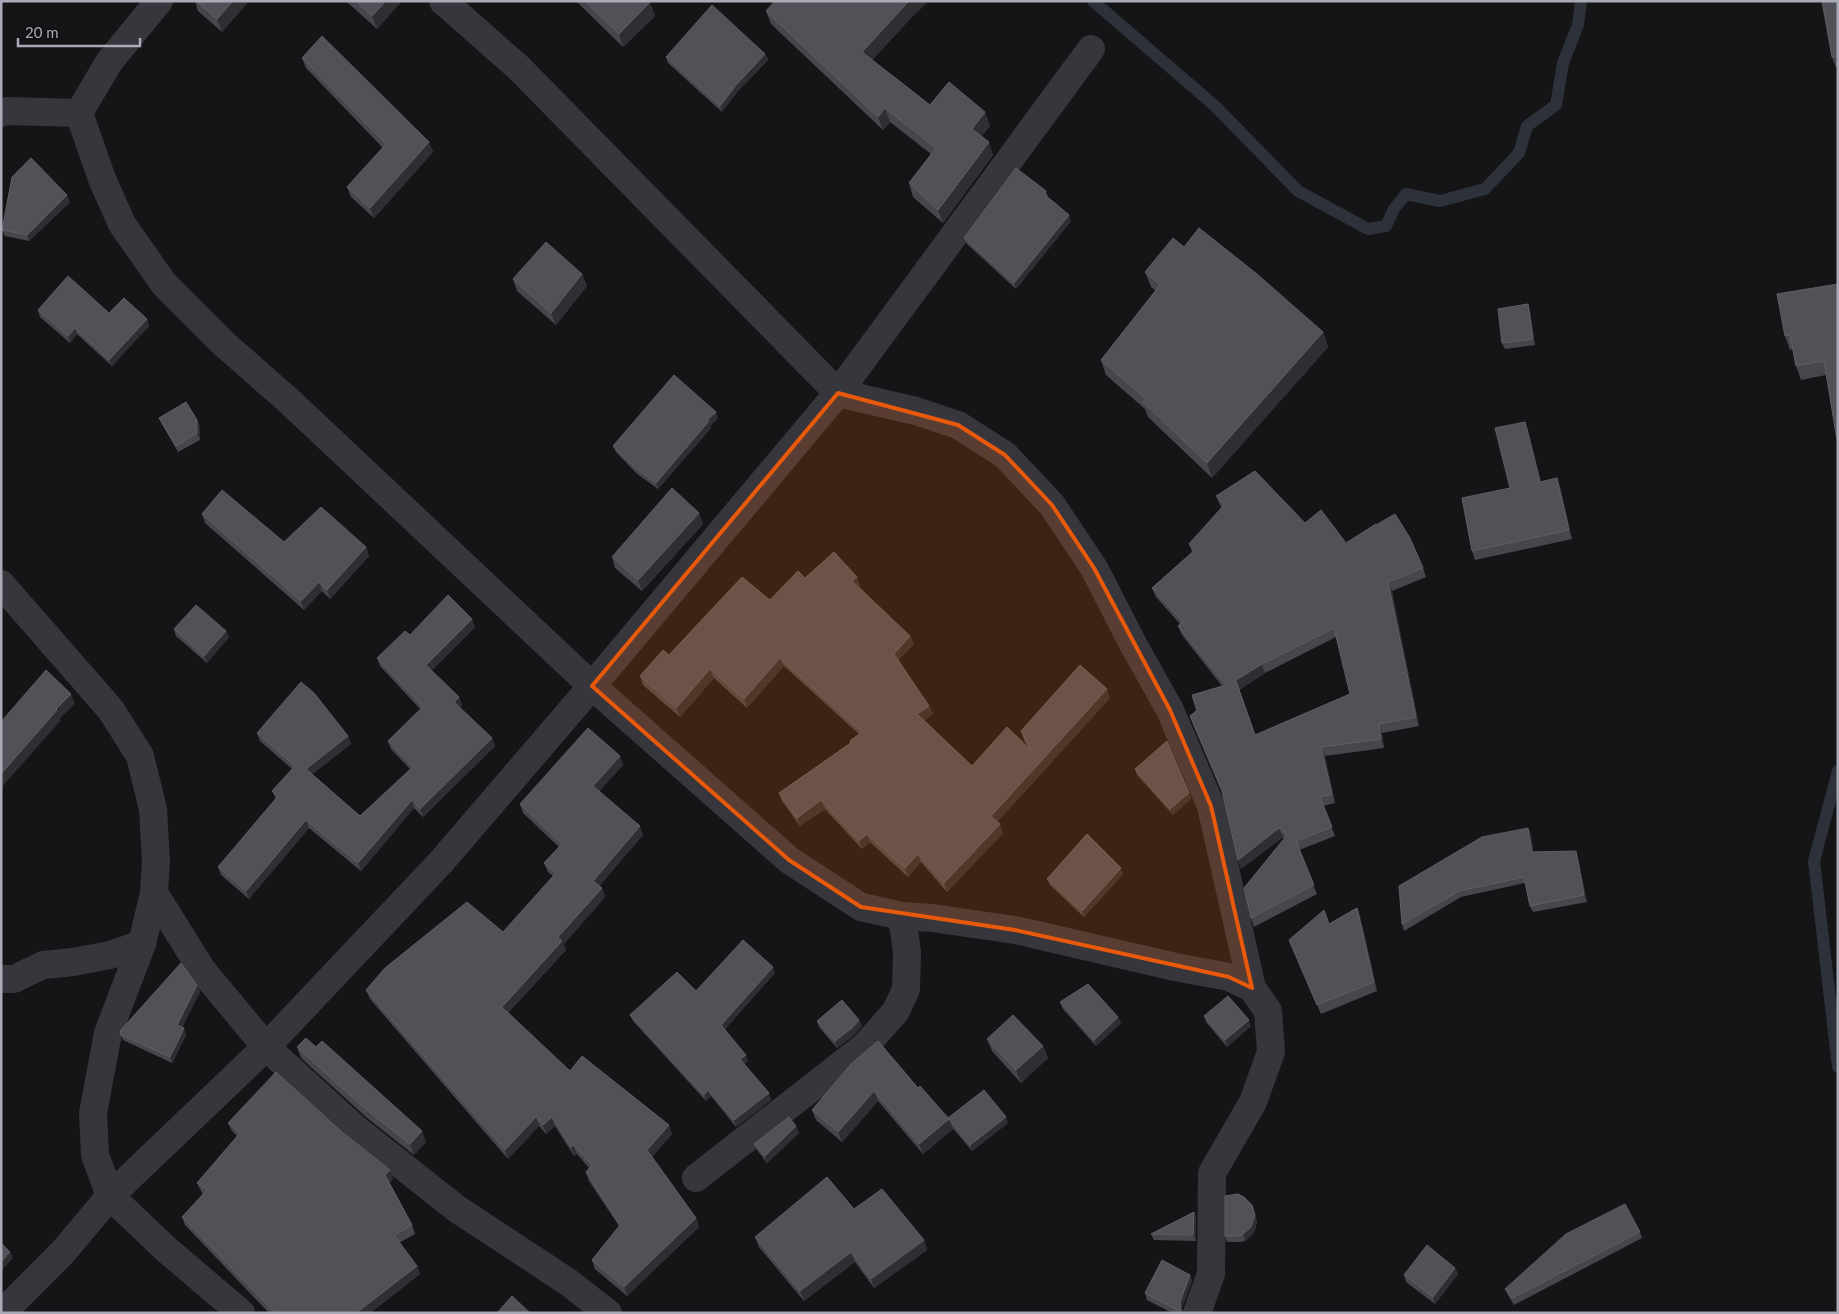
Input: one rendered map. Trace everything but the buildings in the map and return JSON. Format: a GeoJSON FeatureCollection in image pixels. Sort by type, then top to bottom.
{"type":"FeatureCollection","features":[{"type":"Feature","properties":{"kind":"street"},"geometry":{"type":"LineString","coordinates":[[159,1],[109,62],[79,113],[102,179],[122,224],[164,284],[223,343],[296,408],[592,686],[789,860],[861,908],[902,916],[932,918],[1015,930],[1174,967],[1229,977],[1252,988]]}},
{"type":"Feature","properties":{"kind":"street"},"geometry":{"type":"LineString","coordinates":[[443,1],[519,68],[838,393],[916,411],[958,425],[1005,455],[1052,505],[1094,568],[1170,710],[1211,806],[1252,988],[1268,1011],[1271,1052],[1253,1102],[1212,1173],[1211,1274],[1197,1313]]}},
{"type":"Feature","properties":{"kind":"street"},"geometry":{"type":"LineString","coordinates":[[2,1313],[63,1252],[110,1196],[266,1047],[441,862],[592,686],[838,393],[1091,49]]}},
{"type":"Feature","properties":{"kind":"street"},"geometry":{"type":"LineString","coordinates":[[1,113],[7,111],[79,113]]}},
{"type":"Feature","properties":{"kind":"street"},"geometry":{"type":"LineString","coordinates":[[1,584],[112,710],[140,756],[153,808],[156,860],[154,893],[142,944],[108,1033],[93,1113],[95,1155],[110,1196],[167,1250],[241,1313]]}},
{"type":"Feature","properties":{"kind":"street"},"geometry":{"type":"LineString","coordinates":[[154,893],[202,970],[266,1047],[356,1129],[457,1209],[568,1282],[608,1313]]}},
{"type":"Feature","properties":{"kind":"street"},"geometry":{"type":"LineString","coordinates":[[696,1178],[865,1046],[896,1011],[906,989],[907,952],[902,916]]}},
{"type":"Feature","properties":{"kind":"street"},"geometry":{"type":"LineString","coordinates":[[1,980],[14,979],[43,965],[110,955],[142,944]]}},
{"type":"Feature","properties":{"kind":"highlighted area"},"geometry":{"type":"Polygon","coordinates":[[[838,393],[958,425],[1005,455],[1052,505],[1094,568],[1170,710],[1211,806],[1252,988],[1229,977],[1015,930],[861,907],[789,860],[592,686],[838,393]]]}},
{"type":"Feature","properties":{"kind":"waterway"},"geometry":{"type":"LineString","coordinates":[[1093,1],[1215,106],[1298,191],[1368,229],[1386,226],[1394,209],[1406,194],[1440,201],[1485,189],[1519,153],[1527,126],[1556,105],[1563,63],[1578,25],[1581,1]]}},
{"type":"Feature","properties":{"kind":"waterway"},"geometry":{"type":"LineString","coordinates":[[1838,771],[1814,861],[1838,1067]]}}]}
